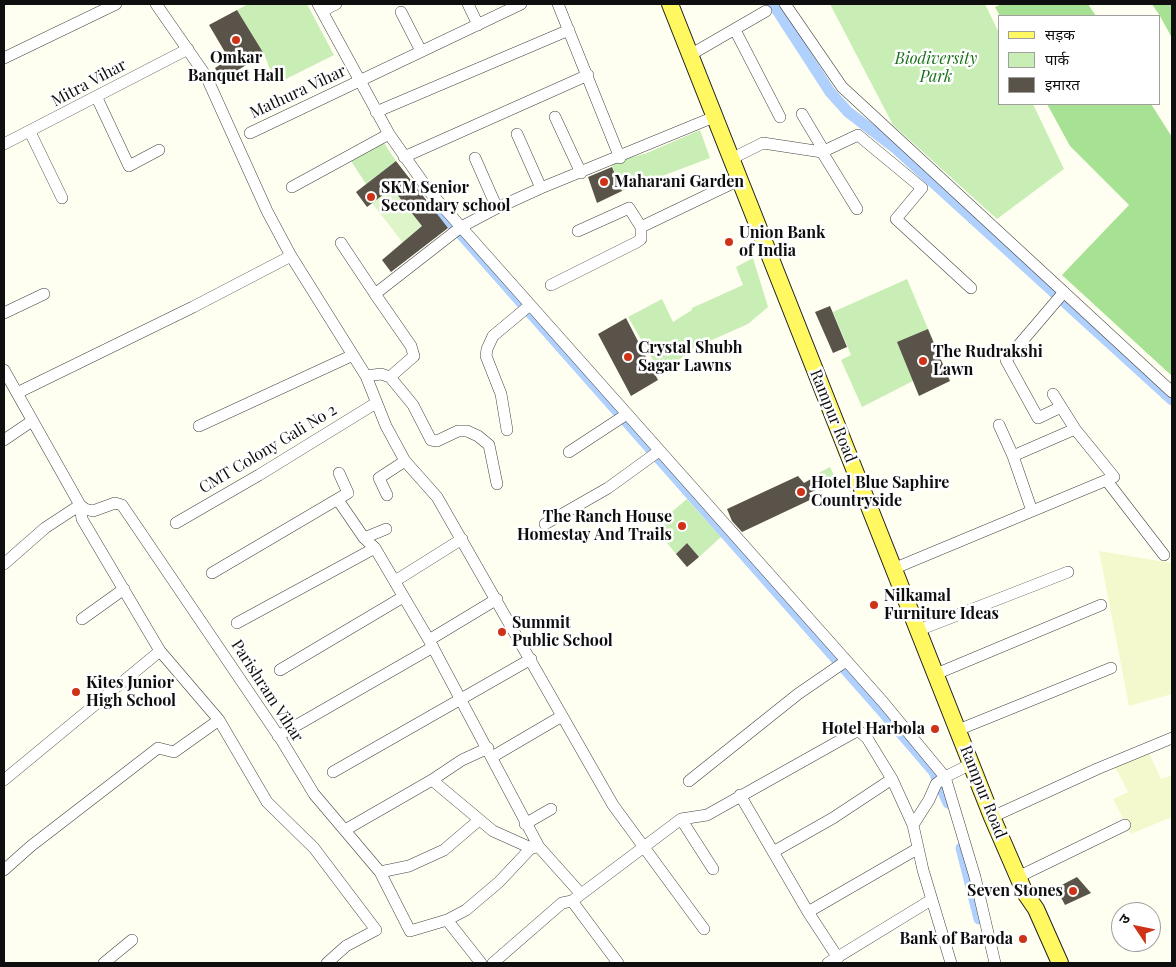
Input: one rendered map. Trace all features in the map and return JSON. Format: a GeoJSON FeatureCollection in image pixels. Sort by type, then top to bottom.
{"type":"FeatureCollection","features":[{"type":"Feature","properties":{"kind":"main road","name":"Rampur Road"},"geometry":{"type":"LineString","coordinates":[[670,4],[992,817],[1024,893],[1036,909],[1060,963]]}},
{"type":"Feature","properties":{"kind":"main road"},"geometry":{"type":"LineString","coordinates":[[1024,893],[1026,908],[1050,963]]}},
{"type":"Feature","properties":{"kind":"street"},"geometry":{"type":"LineString","coordinates":[[4,58],[116,4]]}},
{"type":"Feature","properties":{"kind":"street"},"geometry":{"type":"LineString","coordinates":[[156,4],[206,76],[267,211],[291,256],[351,356],[366,376],[376,403],[405,461],[437,497],[613,805],[704,929]]}},
{"type":"Feature","properties":{"kind":"street"},"geometry":{"type":"LineString","coordinates":[[336,4],[320,8],[356,82],[376,112],[386,136],[404,156],[458,230],[842,664],[941,780],[975,876],[995,963]]}},
{"type":"Feature","properties":{"kind":"street"},"geometry":{"type":"LineString","coordinates":[[468,4],[478,25]]}},
{"type":"Feature","properties":{"kind":"street","name":"Mathura Vihar"},"geometry":{"type":"LineString","coordinates":[[250,133],[521,4]]}},
{"type":"Feature","properties":{"kind":"street"},"geometry":{"type":"LineString","coordinates":[[558,4],[588,74],[620,158]]}},
{"type":"Feature","properties":{"kind":"street"},"geometry":{"type":"LineString","coordinates":[[785,4],[842,86],[1061,296],[1172,392]]}},
{"type":"Feature","properties":{"kind":"street"},"geometry":{"type":"LineString","coordinates":[[690,55],[766,11]]}},
{"type":"Feature","properties":{"kind":"street"},"geometry":{"type":"LineString","coordinates":[[401,12],[421,52]]}},
{"type":"Feature","properties":{"kind":"street"},"geometry":{"type":"LineString","coordinates":[[376,112],[569,30]]}},
{"type":"Feature","properties":{"kind":"street"},"geometry":{"type":"LineString","coordinates":[[735,30],[780,117]]}},
{"type":"Feature","properties":{"kind":"street","name":"Mitra Vihar"},"geometry":{"type":"LineString","coordinates":[[4,144],[97,98],[188,49]]}},
{"type":"Feature","properties":{"kind":"street"},"geometry":{"type":"LineString","coordinates":[[404,156],[588,74]]}},
{"type":"Feature","properties":{"kind":"street"},"geometry":{"type":"LineString","coordinates":[[97,98],[129,166],[159,150]]}},
{"type":"Feature","properties":{"kind":"street"},"geometry":{"type":"LineString","coordinates":[[802,114],[857,210]]}},
{"type":"Feature","properties":{"kind":"street"},"geometry":{"type":"LineString","coordinates":[[555,117],[581,173]]}},
{"type":"Feature","properties":{"kind":"street"},"geometry":{"type":"LineString","coordinates":[[375,294],[458,230],[497,208],[541,188],[620,158],[714,118]]}},
{"type":"Feature","properties":{"kind":"street"},"geometry":{"type":"LineString","coordinates":[[30,132],[62,198]]}},
{"type":"Feature","properties":{"kind":"street"},"geometry":{"type":"LineString","coordinates":[[517,134],[541,188]]}},
{"type":"Feature","properties":{"kind":"street"},"geometry":{"type":"LineString","coordinates":[[731,159],[763,144],[823,151],[858,135],[922,188],[896,219],[970,288]]}},
{"type":"Feature","properties":{"kind":"street"},"geometry":{"type":"LineString","coordinates":[[292,186],[386,136]]}},
{"type":"Feature","properties":{"kind":"street"},"geometry":{"type":"LineString","coordinates":[[474,158],[497,208]]}},
{"type":"Feature","properties":{"kind":"street"},"geometry":{"type":"LineString","coordinates":[[640,227],[739,180]]}},
{"type":"Feature","properties":{"kind":"street"},"geometry":{"type":"LineString","coordinates":[[551,285],[641,239],[640,227],[629,208],[578,231]]}},
{"type":"Feature","properties":{"kind":"street"},"geometry":{"type":"LineString","coordinates":[[341,243],[411,346],[414,356],[390,377]]}},
{"type":"Feature","properties":{"kind":"street"},"geometry":{"type":"LineString","coordinates":[[17,392],[193,307],[291,256]]}},
{"type":"Feature","properties":{"kind":"street"},"geometry":{"type":"LineString","coordinates":[[4,313],[44,294]]}},
{"type":"Feature","properties":{"kind":"street"},"geometry":{"type":"LineString","coordinates":[[1061,296],[1006,360],[1038,418],[1061,407]]}},
{"type":"Feature","properties":{"kind":"street"},"geometry":{"type":"LineString","coordinates":[[507,430],[500,394],[486,356],[493,336],[528,307]]}},
{"type":"Feature","properties":{"kind":"street"},"geometry":{"type":"LineString","coordinates":[[199,426],[351,356]]}},
{"type":"Feature","properties":{"kind":"street"},"geometry":{"type":"LineString","coordinates":[[4,370],[80,505],[82,518],[160,651],[219,720],[267,802],[314,848],[376,930],[346,946],[327,963]]}},
{"type":"Feature","properties":{"kind":"street"},"geometry":{"type":"LineString","coordinates":[[366,376],[381,374],[390,377],[413,405],[431,440],[437,441],[458,431],[467,430],[472,431],[489,445],[497,484]]}},
{"type":"Feature","properties":{"kind":"street"},"geometry":{"type":"LineString","coordinates":[[893,569],[1114,477],[1075,429],[1053,394]]}},
{"type":"Feature","properties":{"kind":"street","name":"CMT Colony Gali No 2"},"geometry":{"type":"LineString","coordinates":[[176,523],[259,476],[376,403]]}},
{"type":"Feature","properties":{"kind":"street"},"geometry":{"type":"LineString","coordinates":[[569,452],[623,416]]}},
{"type":"Feature","properties":{"kind":"street"},"geometry":{"type":"LineString","coordinates":[[4,440],[32,421]]}},
{"type":"Feature","properties":{"kind":"street"},"geometry":{"type":"LineString","coordinates":[[999,425],[1013,456],[1032,511]]}},
{"type":"Feature","properties":{"kind":"street"},"geometry":{"type":"LineString","coordinates":[[1013,456],[1075,429]]}},
{"type":"Feature","properties":{"kind":"street"},"geometry":{"type":"LineString","coordinates":[[545,524],[608,488],[656,453]]}},
{"type":"Feature","properties":{"kind":"street"},"geometry":{"type":"LineString","coordinates":[[387,495],[379,478],[405,461]]}},
{"type":"Feature","properties":{"kind":"street"},"geometry":{"type":"LineString","coordinates":[[212,573],[348,493],[339,473]]}},
{"type":"Feature","properties":{"kind":"street"},"geometry":{"type":"LineString","coordinates":[[1107,481],[1164,555]]}},
{"type":"Feature","properties":{"kind":"street"},"geometry":{"type":"LineString","coordinates":[[338,500],[364,538],[375,548],[431,643],[490,752],[535,848],[576,897],[618,963]]}},
{"type":"Feature","properties":{"kind":"street","name":"Parishram Vihar"},"geometry":{"type":"LineString","coordinates":[[80,505],[85,510],[92,511],[115,503],[122,505],[278,736],[314,794],[380,872],[410,931],[446,920]]}},
{"type":"Feature","properties":{"kind":"street"},"geometry":{"type":"LineString","coordinates":[[4,564],[45,528],[80,505]]}},
{"type":"Feature","properties":{"kind":"street"},"geometry":{"type":"LineString","coordinates":[[364,538],[386,529]]}},
{"type":"Feature","properties":{"kind":"street"},"geometry":{"type":"LineString","coordinates":[[395,580],[462,539]]}},
{"type":"Feature","properties":{"kind":"street"},"geometry":{"type":"LineString","coordinates":[[236,623],[375,548]]}},
{"type":"Feature","properties":{"kind":"street"},"geometry":{"type":"LineString","coordinates":[[919,630],[1068,572]]}},
{"type":"Feature","properties":{"kind":"street"},"geometry":{"type":"LineString","coordinates":[[82,619],[124,589]]}},
{"type":"Feature","properties":{"kind":"street"},"geometry":{"type":"LineString","coordinates":[[280,670],[403,597]]}},
{"type":"Feature","properties":{"kind":"street"},"geometry":{"type":"LineString","coordinates":[[278,736],[431,643],[497,599]]}},
{"type":"Feature","properties":{"kind":"street"},"geometry":{"type":"LineString","coordinates":[[936,674],[1101,605]]}},
{"type":"Feature","properties":{"kind":"street"},"geometry":{"type":"LineString","coordinates":[[4,780],[160,651]]}},
{"type":"Feature","properties":{"kind":"street"},"geometry":{"type":"LineString","coordinates":[[333,772],[531,659]]}},
{"type":"Feature","properties":{"kind":"street"},"geometry":{"type":"LineString","coordinates":[[689,782],[798,694],[842,664]]}},
{"type":"Feature","properties":{"kind":"street"},"geometry":{"type":"LineString","coordinates":[[958,730],[1111,668]]}},
{"type":"Feature","properties":{"kind":"street"},"geometry":{"type":"LineString","coordinates":[[345,830],[432,780],[462,760],[490,752],[562,716]]}},
{"type":"Feature","properties":{"kind":"street"},"geometry":{"type":"LineString","coordinates":[[4,870],[31,846],[158,748],[174,752],[219,720]]}},
{"type":"Feature","properties":{"kind":"street"},"geometry":{"type":"LineString","coordinates":[[493,963],[562,903],[576,897],[642,846],[681,819],[706,814],[854,732],[860,732],[867,738],[892,779],[913,825],[917,849],[931,900],[952,963]]}},
{"type":"Feature","properties":{"kind":"street"},"geometry":{"type":"LineString","coordinates":[[992,817],[1097,769],[1172,738]]}},
{"type":"Feature","properties":{"kind":"street"},"geometry":{"type":"LineString","coordinates":[[913,825],[941,780],[971,764]]}},
{"type":"Feature","properties":{"kind":"street"},"geometry":{"type":"LineString","coordinates":[[773,852],[833,818],[892,779]]}},
{"type":"Feature","properties":{"kind":"street"},"geometry":{"type":"LineString","coordinates":[[432,780],[493,831],[535,848]]}},
{"type":"Feature","properties":{"kind":"street"},"geometry":{"type":"LineString","coordinates":[[740,794],[808,912],[833,960],[931,900]]}},
{"type":"Feature","properties":{"kind":"street"},"geometry":{"type":"LineString","coordinates":[[525,824],[551,808]]}},
{"type":"Feature","properties":{"kind":"street"},"geometry":{"type":"LineString","coordinates":[[681,819],[713,869]]}},
{"type":"Feature","properties":{"kind":"street"},"geometry":{"type":"LineString","coordinates":[[380,872],[409,866],[444,850],[479,820]]}},
{"type":"Feature","properties":{"kind":"street"},"geometry":{"type":"LineString","coordinates":[[1018,877],[1125,824]]}},
{"type":"Feature","properties":{"kind":"street"},"geometry":{"type":"LineString","coordinates":[[477,962],[446,920],[475,903],[535,848]]}},
{"type":"Feature","properties":{"kind":"street"},"geometry":{"type":"LineString","coordinates":[[808,912],[917,849]]}},
{"type":"Feature","properties":{"kind":"street"},"geometry":{"type":"LineString","coordinates":[[104,963],[132,940]]}},
{"type":"Feature","properties":{"kind":"green space"},"geometry":{"type":"Polygon","coordinates":[[[248,4],[307,4],[334,55],[276,84],[264,54],[237,10],[248,4]]]}},
{"type":"Feature","properties":{"kind":"green space","name":"Biodiversity Park"},"geometry":{"type":"Polygon","coordinates":[[[830,4],[985,4],[998,31],[998,105],[1033,105],[1064,169],[997,219],[893,125],[830,4]]]}},
{"type":"Feature","properties":{"kind":"green space"},"geometry":{"type":"Polygon","coordinates":[[[1002,4],[1088,4],[1095,15],[999,15],[995,7],[1002,4]]]}},
{"type":"Feature","properties":{"kind":"green space"},"geometry":{"type":"Polygon","coordinates":[[[1152,4],[1172,4],[1172,38],[1161,15],[1152,4]]]}},
{"type":"Feature","properties":{"kind":"green space"},"geometry":{"type":"Polygon","coordinates":[[[1048,105],[1152,105],[1172,137],[1172,376],[1062,275],[1129,205],[1070,146],[1048,105]]]}},
{"type":"Feature","properties":{"kind":"green space"},"geometry":{"type":"Polygon","coordinates":[[[700,130],[710,158],[622,191],[611,163],[647,153],[700,130]]]}},
{"type":"Feature","properties":{"kind":"green space"},"geometry":{"type":"Polygon","coordinates":[[[384,143],[396,161],[366,184],[351,161],[384,143]]]}},
{"type":"Feature","properties":{"kind":"green space"},"geometry":{"type":"Polygon","coordinates":[[[392,188],[422,226],[403,243],[372,203],[392,188]]]}},
{"type":"Feature","properties":{"kind":"green space"},"geometry":{"type":"Polygon","coordinates":[[[753,258],[768,307],[748,324],[694,348],[661,374],[628,317],[662,299],[673,322],[692,310],[692,308],[743,285],[736,267],[753,258]]]}},
{"type":"Feature","properties":{"kind":"green space"},"geometry":{"type":"Polygon","coordinates":[[[907,279],[928,329],[913,381],[862,407],[841,360],[851,355],[833,312],[907,279]]]}},
{"type":"Feature","properties":{"kind":"green space"},"geometry":{"type":"Polygon","coordinates":[[[830,467],[838,483],[820,492],[813,476],[830,467]]]}},
{"type":"Feature","properties":{"kind":"green space"},"geometry":{"type":"Polygon","coordinates":[[[687,499],[721,537],[699,557],[687,543],[676,554],[654,527],[687,499]]]}},
{"type":"Feature","properties":{"kind":"green space"},"geometry":{"type":"Polygon","coordinates":[[[1099,551],[1172,563],[1172,694],[1129,706],[1099,551]]]}},
{"type":"Feature","properties":{"kind":"green space"},"geometry":{"type":"Polygon","coordinates":[[[1148,751],[1161,779],[1172,775],[1172,817],[1131,834],[1113,799],[1128,792],[1115,767],[1148,751]]]}},
{"type":"Feature","properties":{"kind":"building","name":"Omkar Banquet Hall"},"geometry":{"type":"Polygon","coordinates":[[[237,10],[264,54],[222,80],[215,68],[229,59],[209,25],[237,10]]]}},
{"type":"Feature","properties":{"kind":"building"},"geometry":{"type":"Polygon","coordinates":[[[396,161],[448,228],[391,272],[382,260],[422,226],[392,188],[367,207],[356,192],[396,161]]]}},
{"type":"Feature","properties":{"kind":"building","name":"Maharani Garden"},"geometry":{"type":"Polygon","coordinates":[[[612,167],[622,191],[597,203],[588,177],[612,167]]]}},
{"type":"Feature","properties":{"kind":"building"},"geometry":{"type":"Polygon","coordinates":[[[830,306],[847,347],[833,353],[815,312],[830,306]]]}},
{"type":"Feature","properties":{"kind":"building","name":"Crystal Shubh Sagar Lawns"},"geometry":{"type":"Polygon","coordinates":[[[626,318],[658,380],[631,396],[598,334],[626,318]]]}},
{"type":"Feature","properties":{"kind":"building","name":"The Rudrakshi Lawn"},"geometry":{"type":"Polygon","coordinates":[[[928,329],[950,381],[919,396],[897,342],[928,329]]]}},
{"type":"Feature","properties":{"kind":"building"},"geometry":{"type":"Polygon","coordinates":[[[798,476],[804,483],[811,479],[816,490],[809,493],[812,499],[742,532],[732,521],[727,509],[798,476]]]}},
{"type":"Feature","properties":{"kind":"building"},"geometry":{"type":"Polygon","coordinates":[[[687,543],[699,557],[687,567],[676,554],[687,543]]]}},
{"type":"Feature","properties":{"kind":"building","name":"Seven Stones"},"geometry":{"type":"Polygon","coordinates":[[[1077,877],[1091,893],[1065,905],[1056,888],[1077,877]]]}},
{"type":"Feature","properties":{"kind":"waterway"},"geometry":{"type":"LineString","coordinates":[[773,4],[830,92],[848,112],[894,147],[1172,400]]}},
{"type":"Feature","properties":{"kind":"waterway"},"geometry":{"type":"LineString","coordinates":[[436,206],[881,710],[934,772],[948,803]]}},
{"type":"Feature","properties":{"kind":"waterway"},"geometry":{"type":"LineString","coordinates":[[961,848],[979,919]]}},
{"type":"Feature","properties":{"kind":"place","name":"Omkar Banquet Hall"},"geometry":{"type":"Point","coordinates":[236,40]}},
{"type":"Feature","properties":{"kind":"place","name":"Maharani Garden"},"geometry":{"type":"Point","coordinates":[604,182]}},
{"type":"Feature","properties":{"kind":"place","name":"SKM Senior Secondary school"},"geometry":{"type":"Point","coordinates":[371,197]}},
{"type":"Feature","properties":{"kind":"place","name":"Union Bank of India"},"geometry":{"type":"Point","coordinates":[729,242]}},
{"type":"Feature","properties":{"kind":"place","name":"Crystal Shubh Sagar Lawns"},"geometry":{"type":"Point","coordinates":[628,357]}},
{"type":"Feature","properties":{"kind":"place","name":"The Rudrakshi Lawn"},"geometry":{"type":"Point","coordinates":[923,361]}},
{"type":"Feature","properties":{"kind":"place","name":"Hotel Blue Saphire Countryside"},"geometry":{"type":"Point","coordinates":[801,492]}},
{"type":"Feature","properties":{"kind":"place","name":"The Ranch House Homestay And Trails"},"geometry":{"type":"Point","coordinates":[682,526]}},
{"type":"Feature","properties":{"kind":"place","name":"Nilkamal Furniture Ideas"},"geometry":{"type":"Point","coordinates":[874,605]}},
{"type":"Feature","properties":{"kind":"place","name":"Summit Public School"},"geometry":{"type":"Point","coordinates":[502,632]}},
{"type":"Feature","properties":{"kind":"place","name":"Kites Junior High School"},"geometry":{"type":"Point","coordinates":[76,692]}},
{"type":"Feature","properties":{"kind":"place","name":"Hotel Harbola"},"geometry":{"type":"Point","coordinates":[935,729]}},
{"type":"Feature","properties":{"kind":"place","name":"Seven Stones"},"geometry":{"type":"Point","coordinates":[1073,891]}},
{"type":"Feature","properties":{"kind":"place","name":"Bank of Baroda"},"geometry":{"type":"Point","coordinates":[1023,939]}}]}
